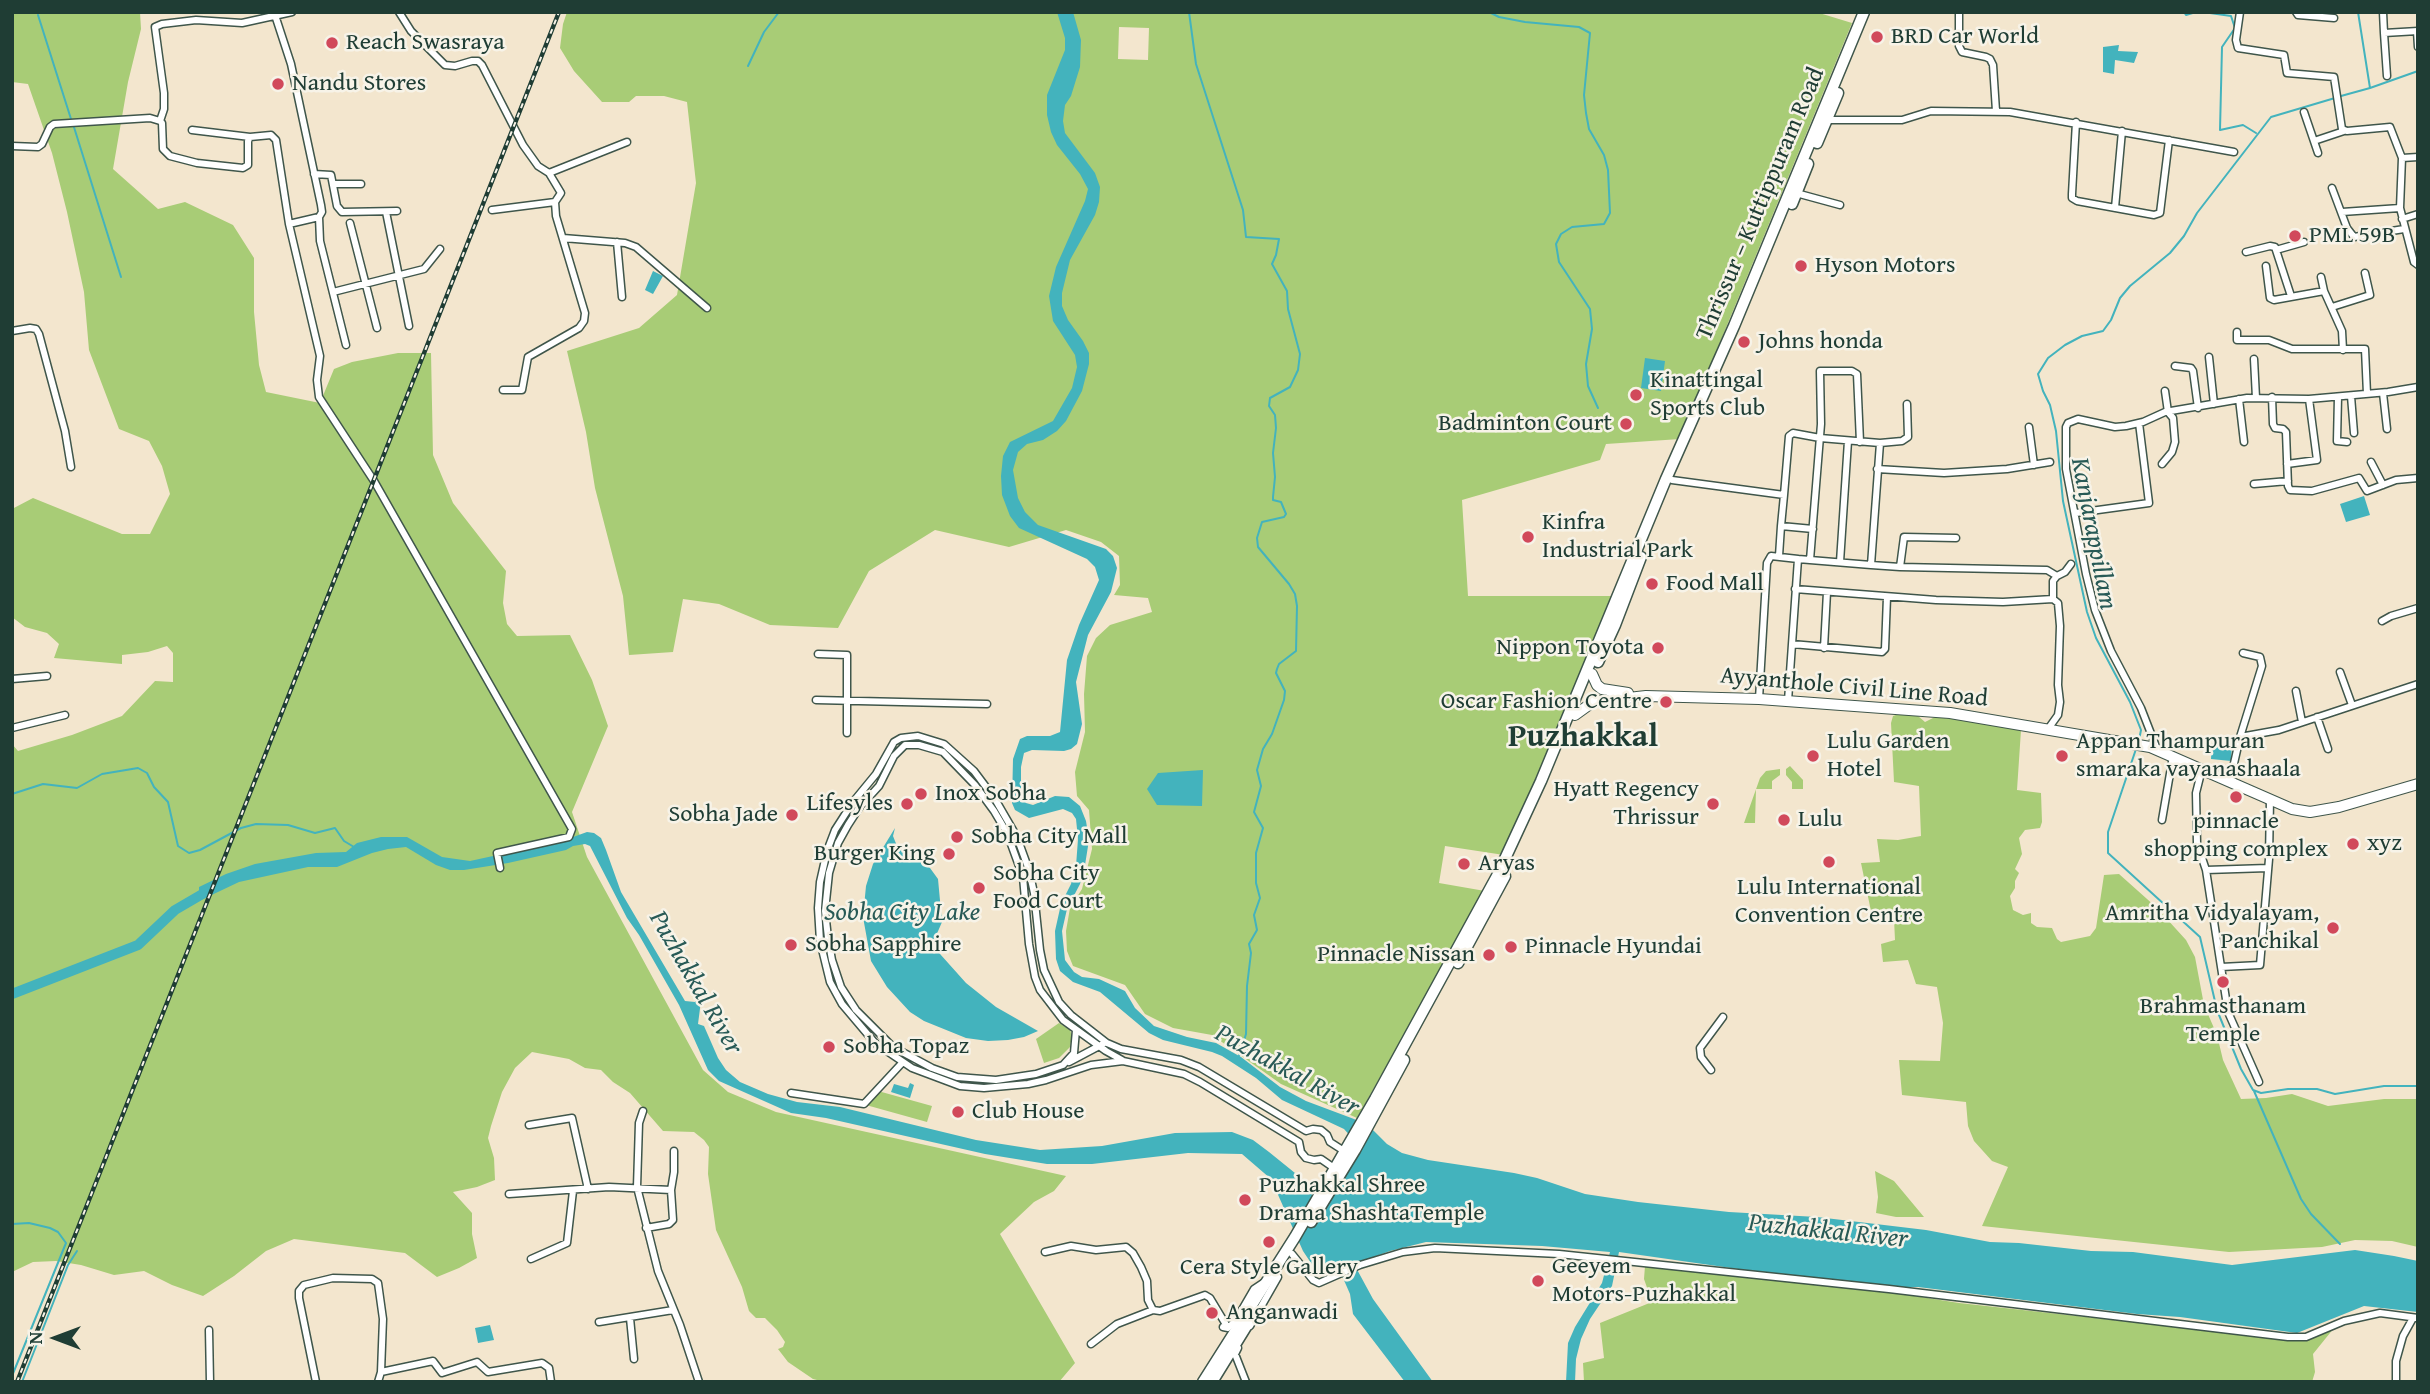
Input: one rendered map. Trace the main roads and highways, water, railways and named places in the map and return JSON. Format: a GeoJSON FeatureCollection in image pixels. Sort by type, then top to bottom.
{"type":"FeatureCollection","features":[{"type":"Feature","properties":{"kind":"main road","name":"Thrissur – Kuttippuram Road"},"geometry":{"type":"LineString","coordinates":[[1326,1191],[1334,1168],[1378,1101],[1500,877],[1576,715],[1672,480],[1739,332],[1827,120],[1866,12]]}},
{"type":"Feature","properties":{"kind":"main road","name":"Thrissur – Kuttippuram Road"},"geometry":{"type":"LineString","coordinates":[[1500,877],[1659,494],[1734,326],[1866,12]]}},
{"type":"Feature","properties":{"kind":"main road","name":"Ayyanthole Civil Line Road"},"geometry":{"type":"LineString","coordinates":[[1592,674],[1597,685],[1607,691],[1646,696],[1759,699],[1950,713],[2121,741],[2154,748],[2292,809],[2311,812],[2339,807],[2418,784]]}},
{"type":"Feature","properties":{"kind":"main road","name":"Ayyanthole Civil Line Road"},"geometry":{"type":"LineString","coordinates":[[1576,715],[1593,702],[1646,696]]}},
{"type":"Feature","properties":{"kind":"main road"},"geometry":{"type":"LineString","coordinates":[[1212,1382],[1349,1148]]}},
{"type":"Feature","properties":{"kind":"main road"},"geometry":{"type":"LineString","coordinates":[[1290,1251],[1295,1237],[1326,1191]]}},
{"type":"Feature","properties":{"kind":"main road"},"geometry":{"type":"LineString","coordinates":[[1202,1382],[1273,1280]]}},
{"type":"Feature","properties":{"kind":"water"},"geometry":{"type":"Polygon","coordinates":[[[1057,12],[1073,12],[1081,40],[1080,67],[1071,96],[1065,105],[1065,133],[1095,173],[1100,187],[1095,215],[1070,260],[1062,293],[1062,306],[1089,353],[1089,364],[1082,391],[1066,421],[1057,431],[1043,440],[1027,444],[1018,452],[1013,470],[1018,498],[1025,512],[1038,525],[1106,549],[1113,556],[1117,568],[1111,592],[1088,635],[1076,682],[1082,724],[1077,744],[1064,751],[1032,750],[1024,753],[1021,767],[1021,797],[1026,803],[1033,805],[1055,796],[1069,797],[1080,806],[1086,821],[1089,840],[1085,865],[1080,884],[1067,909],[1062,931],[1065,960],[1074,972],[1082,977],[1099,979],[1125,991],[1135,1008],[1154,1026],[1216,1043],[1241,1057],[1280,1087],[1306,1101],[1354,1119],[1372,1129],[1387,1144],[1402,1153],[1428,1160],[1514,1173],[1585,1194],[1638,1202],[1729,1212],[1817,1217],[1926,1230],[1990,1242],[2133,1252],[2232,1265],[2355,1250],[2418,1261],[2418,1312],[2364,1306],[2297,1333],[1918,1287],[1879,1288],[1848,1281],[1780,1275],[1619,1252],[1612,1286],[1590,1319],[1581,1339],[1576,1359],[1575,1382],[1566,1382],[1568,1343],[1602,1283],[1610,1252],[1542,1246],[1426,1242],[1354,1264],[1373,1299],[1433,1382],[1405,1382],[1353,1314],[1350,1294],[1343,1278],[1337,1271],[1325,1276],[1320,1274],[1313,1266],[1303,1251],[1271,1179],[1242,1154],[1188,1153],[1092,1164],[1047,1164],[985,1154],[826,1118],[791,1113],[719,1081],[708,1070],[679,1005],[627,918],[590,846],[585,844],[508,863],[464,870],[450,870],[436,865],[406,847],[388,849],[337,867],[308,867],[239,882],[199,901],[199,887],[226,874],[255,864],[316,853],[346,852],[357,843],[381,837],[407,837],[442,857],[470,861],[562,841],[587,832],[594,833],[601,838],[621,892],[685,1001],[695,1002],[702,993],[698,1024],[704,1026],[726,1070],[740,1082],[797,1102],[840,1107],[976,1140],[1040,1150],[1102,1146],[1175,1133],[1232,1132],[1253,1140],[1316,1190],[1344,1173],[1362,1149],[1344,1129],[1282,1100],[1256,1078],[1222,1056],[1163,1040],[1149,1033],[1100,992],[1073,982],[1060,971],[1056,959],[1055,931],[1061,904],[1076,866],[1076,819],[1072,813],[1063,809],[1029,818],[1015,810],[1012,803],[1013,759],[1020,739],[1027,736],[1050,736],[1060,732],[1067,660],[1099,580],[1095,567],[1087,559],[1019,528],[1010,516],[1002,495],[1003,456],[1010,442],[1053,421],[1072,388],[1077,367],[1075,355],[1053,321],[1049,296],[1056,267],[1088,189],[1057,145],[1047,115],[1047,95],[1065,50],[1065,38],[1057,12]]]}},
{"type":"Feature","properties":{"kind":"water"},"geometry":{"type":"Polygon","coordinates":[[[2119,45],[2118,51],[2138,52],[2134,63],[2115,60],[2114,74],[2103,72],[2103,47],[2119,45]]]}},
{"type":"Feature","properties":{"kind":"water"},"geometry":{"type":"Polygon","coordinates":[[[653,271],[663,276],[653,294],[645,290],[653,271]]]}},
{"type":"Feature","properties":{"kind":"water"},"geometry":{"type":"Polygon","coordinates":[[[1645,358],[1665,361],[1661,391],[1641,388],[1645,358]]]}},
{"type":"Feature","properties":{"kind":"water"},"geometry":{"type":"Polygon","coordinates":[[[2364,496],[2370,515],[2346,522],[2340,504],[2364,496]]]}},
{"type":"Feature","properties":{"kind":"water"},"geometry":{"type":"Polygon","coordinates":[[[2212,743],[2232,744],[2231,761],[2211,759],[2212,743]]]}},
{"type":"Feature","properties":{"kind":"water"},"geometry":{"type":"Polygon","coordinates":[[[1203,770],[1202,806],[1157,805],[1147,789],[1158,773],[1203,770]]]}},
{"type":"Feature","properties":{"kind":"water","name":"Sobha City Lake"},"geometry":{"type":"Polygon","coordinates":[[[895,828],[893,836],[897,846],[930,868],[938,879],[942,922],[932,945],[966,983],[996,1007],[1038,1031],[1008,1040],[966,1038],[924,1021],[910,1012],[887,987],[871,961],[863,917],[866,886],[873,864],[895,828]]]}},
{"type":"Feature","properties":{"kind":"water"},"geometry":{"type":"Polygon","coordinates":[[[910,1083],[914,1085],[910,1098],[891,1092],[894,1084],[908,1088],[910,1083]]]}},
{"type":"Feature","properties":{"kind":"water"},"geometry":{"type":"Polygon","coordinates":[[[490,1325],[494,1340],[478,1343],[475,1328],[490,1325]]]}},
{"type":"Feature","properties":{"kind":"waterway"},"geometry":{"type":"LineString","coordinates":[[748,66],[764,32],[779,12]]}},
{"type":"Feature","properties":{"kind":"waterway"},"geometry":{"type":"LineString","coordinates":[[1189,12],[1196,64],[1243,210],[1246,237],[1279,239],[1272,264],[1287,291],[1288,309],[1300,354],[1298,370],[1290,387],[1270,398],[1269,406],[1275,415],[1276,428],[1273,500],[1281,502],[1286,514],[1284,517],[1262,522],[1257,538],[1258,547],[1295,594],[1296,651],[1279,664],[1277,669],[1276,673],[1285,691],[1284,700],[1257,770],[1261,786],[1254,812],[1263,828],[1256,853],[1256,883],[1260,898],[1254,915],[1257,930],[1249,944],[1251,953],[1246,1034],[1239,1056]]}},
{"type":"Feature","properties":{"kind":"waterway"},"geometry":{"type":"LineString","coordinates":[[1489,12],[1499,17],[1525,22],[1579,27],[1590,33],[1584,95],[1589,129],[1604,155],[1608,170],[1610,213],[1604,224],[1572,227],[1561,234],[1556,244],[1559,262],[1590,309],[1592,329],[1586,364],[1588,386],[1598,408]]}},
{"type":"Feature","properties":{"kind":"waterway"},"geometry":{"type":"LineString","coordinates":[[2184,12],[2186,15],[2196,12]]}},
{"type":"Feature","properties":{"kind":"waterway"},"geometry":{"type":"LineString","coordinates":[[2203,12],[2231,16],[2235,28],[2222,47],[2220,130],[2243,125],[2256,133]]}},
{"type":"Feature","properties":{"kind":"waterway","name":"Kanjarappillam"},"geometry":{"type":"LineString","coordinates":[[2341,96],[2370,88],[2358,12]]}},
{"type":"Feature","properties":{"kind":"waterway"},"geometry":{"type":"LineString","coordinates":[[38,15],[71,119]]}},
{"type":"Feature","properties":{"kind":"waterway"},"geometry":{"type":"LineString","coordinates":[[2370,88],[2418,71]]}},
{"type":"Feature","properties":{"kind":"waterway","name":"Kanjarappillam"},"geometry":{"type":"LineString","coordinates":[[2139,740],[2141,730],[2130,702],[2096,638],[2087,612],[2063,501],[2056,431],[2050,405],[2038,374],[2048,358],[2065,345],[2082,336],[2103,331],[2120,298],[2130,286],[2170,253],[2197,213],[2271,117],[2335,98]]}},
{"type":"Feature","properties":{"kind":"waterway"},"geometry":{"type":"LineString","coordinates":[[73,124],[121,277]]}},
{"type":"Feature","properties":{"kind":"waterway","name":"Kanjarappillam"},"geometry":{"type":"LineString","coordinates":[[2136,749],[2108,832],[2108,853],[2200,937],[2217,1010],[2241,1069],[2253,1090],[2261,1093],[2317,1089],[2335,1094],[2384,1086],[2418,1086]]}},
{"type":"Feature","properties":{"kind":"waterway"},"geometry":{"type":"LineString","coordinates":[[12,794],[43,784],[77,788],[102,774],[138,768],[147,773],[154,787],[168,802],[178,846],[189,853],[241,828],[256,824],[288,825],[315,833],[335,828],[344,841],[354,847]]}},
{"type":"Feature","properties":{"kind":"waterway","name":"Puzhakkal River"},"geometry":{"type":"LineString","coordinates":[[12,994],[138,945],[175,910],[211,889]]}},
{"type":"Feature","properties":{"kind":"waterway"},"geometry":{"type":"LineString","coordinates":[[2254,1091],[2301,1199],[2311,1214],[2340,1244]]}},
{"type":"Feature","properties":{"kind":"waterway"},"geometry":{"type":"LineString","coordinates":[[12,1224],[29,1223],[50,1228],[58,1232],[66,1243],[12,1376]]}},
{"type":"Feature","properties":{"kind":"waterway"},"geometry":{"type":"LineString","coordinates":[[22,1382],[68,1265],[77,1251]]}},
{"type":"Feature","properties":{"kind":"railway"},"geometry":{"type":"LineString","coordinates":[[17,1382],[559,12]]}},
{"type":"Feature","properties":{"kind":"place","name":"BRD Car World"},"geometry":{"type":"Point","coordinates":[1877,37]}},
{"type":"Feature","properties":{"kind":"place","name":"Reach Swasraya"},"geometry":{"type":"Point","coordinates":[332,43]}},
{"type":"Feature","properties":{"kind":"place","name":"Nandu Stores"},"geometry":{"type":"Point","coordinates":[278,84]}},
{"type":"Feature","properties":{"kind":"place","name":"PML 59B"},"geometry":{"type":"Point","coordinates":[2295,236]}},
{"type":"Feature","properties":{"kind":"place","name":"Hyson Motors"},"geometry":{"type":"Point","coordinates":[1801,266]}},
{"type":"Feature","properties":{"kind":"place","name":"Johns honda"},"geometry":{"type":"Point","coordinates":[1744,342]}},
{"type":"Feature","properties":{"kind":"place","name":"Kinattingal Sports Club"},"geometry":{"type":"Point","coordinates":[1636,395]}},
{"type":"Feature","properties":{"kind":"place","name":"Badminton Court"},"geometry":{"type":"Point","coordinates":[1626,424]}},
{"type":"Feature","properties":{"kind":"place","name":"Kinfra Industrial Park"},"geometry":{"type":"Point","coordinates":[1528,537]}},
{"type":"Feature","properties":{"kind":"place","name":"Food Mall"},"geometry":{"type":"Point","coordinates":[1652,584]}},
{"type":"Feature","properties":{"kind":"place","name":"Nippon Toyota"},"geometry":{"type":"Point","coordinates":[1658,648]}},
{"type":"Feature","properties":{"kind":"place","name":"Oscar Fashion Centre"},"geometry":{"type":"Point","coordinates":[1666,702]}},
{"type":"Feature","properties":{"kind":"place","name":"Lulu Garden Hotel"},"geometry":{"type":"Point","coordinates":[1813,756]}},
{"type":"Feature","properties":{"kind":"place","name":"Appan Thampuran smaraka vayanashaala"},"geometry":{"type":"Point","coordinates":[2062,756]}},
{"type":"Feature","properties":{"kind":"place","name":"Inox Sobha"},"geometry":{"type":"Point","coordinates":[921,794]}},
{"type":"Feature","properties":{"kind":"place","name":"pinnacle shopping complex"},"geometry":{"type":"Point","coordinates":[2236,797]}},
{"type":"Feature","properties":{"kind":"place","name":"Lifesyles"},"geometry":{"type":"Point","coordinates":[907,804]}},
{"type":"Feature","properties":{"kind":"place","name":"Hyatt Regency Thrissur"},"geometry":{"type":"Point","coordinates":[1713,804]}},
{"type":"Feature","properties":{"kind":"place","name":"Sobha Jade"},"geometry":{"type":"Point","coordinates":[792,815]}},
{"type":"Feature","properties":{"kind":"place","name":"Lulu"},"geometry":{"type":"Point","coordinates":[1784,820]}},
{"type":"Feature","properties":{"kind":"place","name":"Sobha City Mall"},"geometry":{"type":"Point","coordinates":[957,837]}},
{"type":"Feature","properties":{"kind":"place","name":"xyz"},"geometry":{"type":"Point","coordinates":[2353,844]}},
{"type":"Feature","properties":{"kind":"place","name":"Burger King"},"geometry":{"type":"Point","coordinates":[949,854]}},
{"type":"Feature","properties":{"kind":"place","name":"Lulu International Convention Centre"},"geometry":{"type":"Point","coordinates":[1829,862]}},
{"type":"Feature","properties":{"kind":"place","name":"Aryas"},"geometry":{"type":"Point","coordinates":[1464,864]}},
{"type":"Feature","properties":{"kind":"place","name":"Sobha City Food Court"},"geometry":{"type":"Point","coordinates":[979,888]}},
{"type":"Feature","properties":{"kind":"place","name":"Amritha Vidyalayam, Panchikal"},"geometry":{"type":"Point","coordinates":[2333,928]}},
{"type":"Feature","properties":{"kind":"place","name":"Sobha Sapphire"},"geometry":{"type":"Point","coordinates":[791,945]}},
{"type":"Feature","properties":{"kind":"place","name":"Pinnacle Hyundai"},"geometry":{"type":"Point","coordinates":[1511,947]}},
{"type":"Feature","properties":{"kind":"place","name":"Pinnacle Nissan"},"geometry":{"type":"Point","coordinates":[1489,955]}},
{"type":"Feature","properties":{"kind":"place","name":"Brahmasthanam Temple"},"geometry":{"type":"Point","coordinates":[2223,982]}},
{"type":"Feature","properties":{"kind":"place","name":"Sobha Topaz"},"geometry":{"type":"Point","coordinates":[829,1047]}},
{"type":"Feature","properties":{"kind":"place","name":"Club House"},"geometry":{"type":"Point","coordinates":[958,1112]}},
{"type":"Feature","properties":{"kind":"place","name":"Puzhakkal Shree Drama ShashtaTemple"},"geometry":{"type":"Point","coordinates":[1245,1200]}},
{"type":"Feature","properties":{"kind":"place","name":"Cera Style Gallery"},"geometry":{"type":"Point","coordinates":[1269,1242]}},
{"type":"Feature","properties":{"kind":"place","name":"Geeyem Motors-Puzhakkal"},"geometry":{"type":"Point","coordinates":[1538,1281]}},
{"type":"Feature","properties":{"kind":"place","name":"Anganwadi"},"geometry":{"type":"Point","coordinates":[1212,1313]}},
{"type":"Feature","properties":{"kind":"district","name":"Puzhakkal"},"geometry":{"type":"Point","coordinates":[1583,738]}}]}
